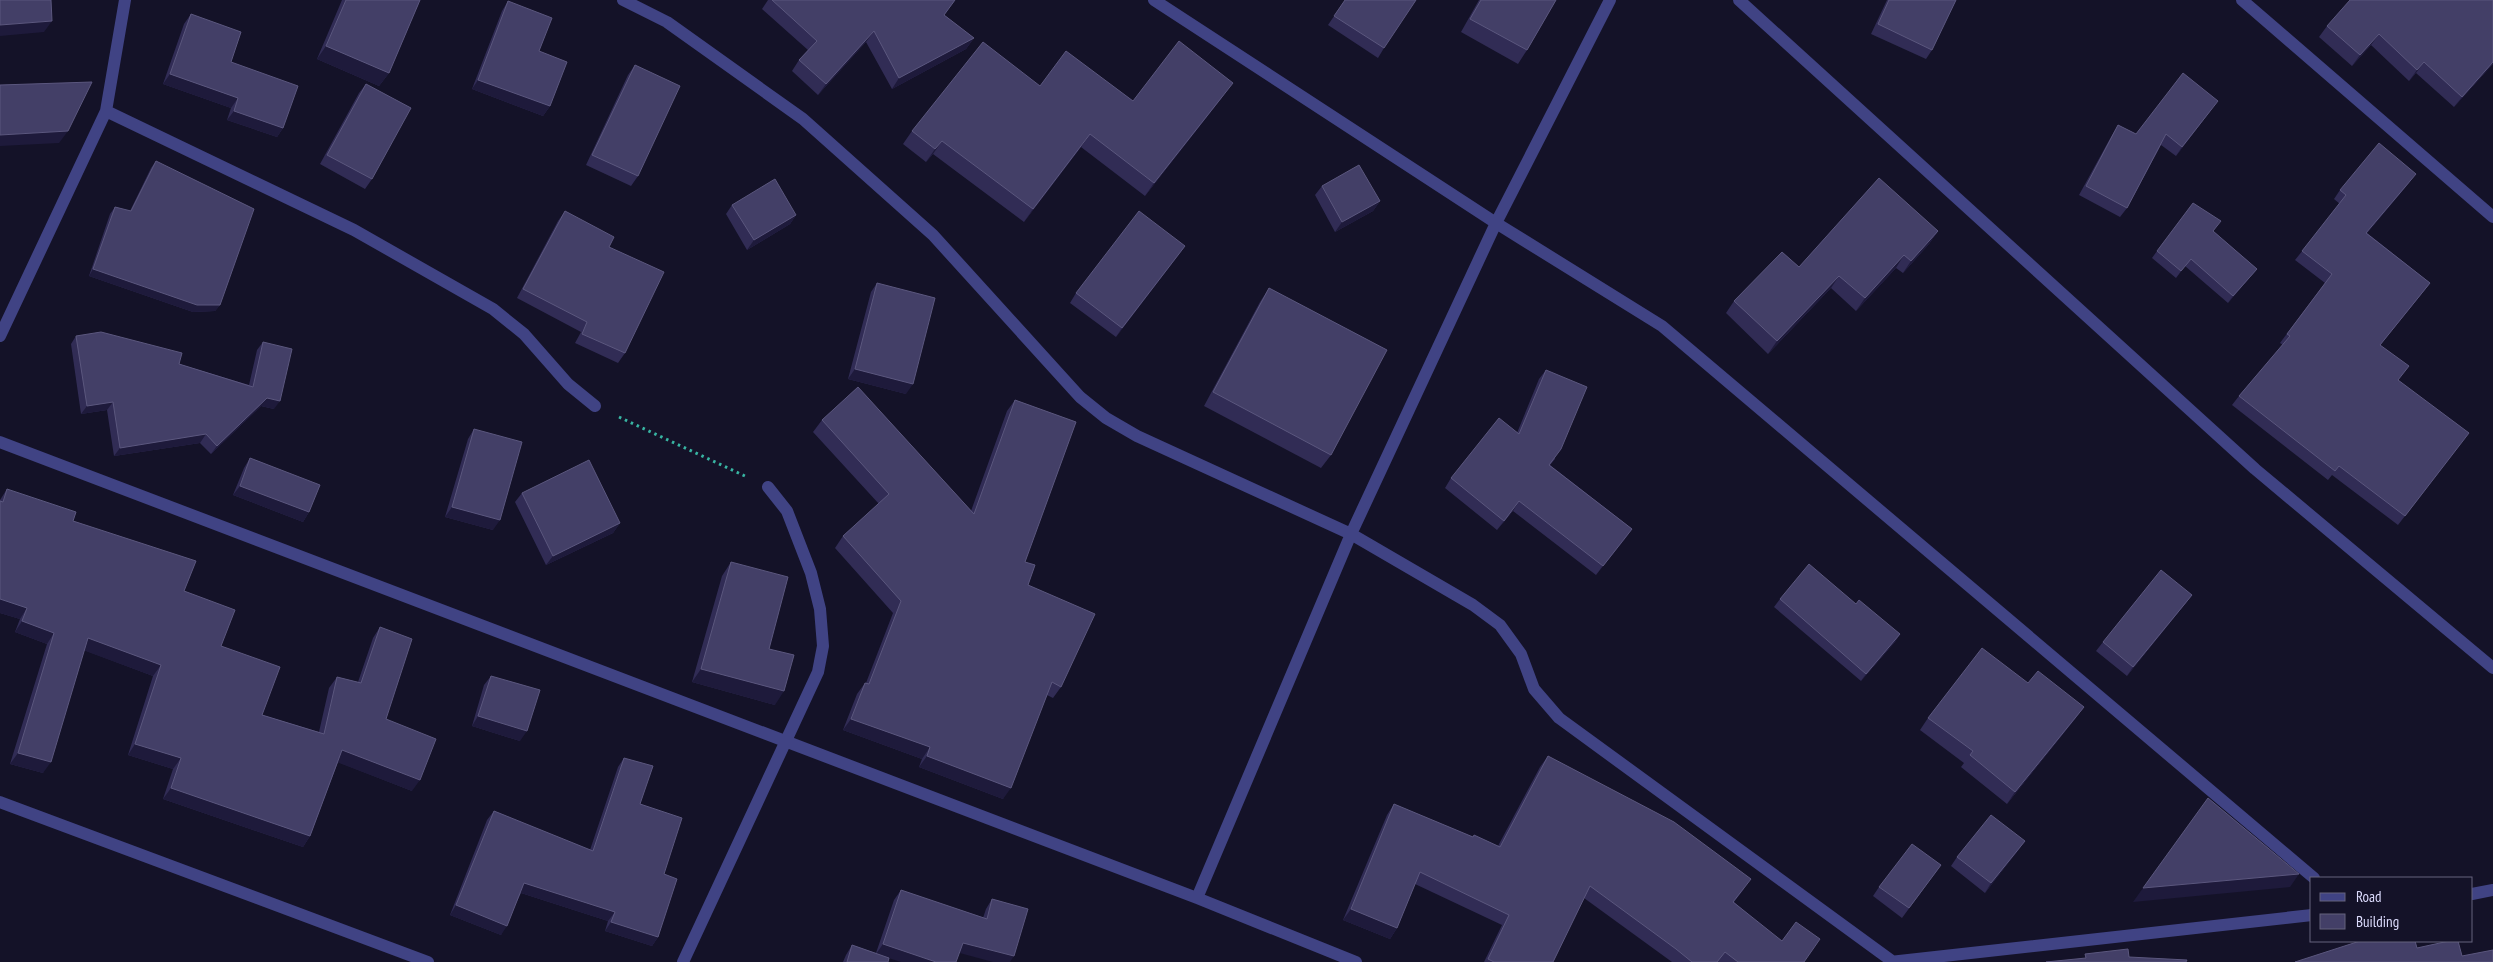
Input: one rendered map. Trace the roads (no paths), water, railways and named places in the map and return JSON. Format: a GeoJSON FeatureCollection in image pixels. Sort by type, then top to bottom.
{"type":"FeatureCollection","features":[{"type":"Feature","properties":{"kind":"street"},"geometry":{"type":"LineString","coordinates":[[0,336],[106,111],[125,0]]}},
{"type":"Feature","properties":{"kind":"street"},"geometry":{"type":"LineString","coordinates":[[624,0],[666,22],[803,119],[933,235],[1080,396],[1106,418],[1137,436],[1350,534],[1473,605],[1500,625],[1522,654],[1534,689],[1559,718],[1891,961],[2310,915]]}},
{"type":"Feature","properties":{"kind":"street"},"geometry":{"type":"LineString","coordinates":[[1154,0],[1496,223],[1662,326],[2313,877]]}},
{"type":"Feature","properties":{"kind":"street"},"geometry":{"type":"LineString","coordinates":[[1197,898],[1350,534],[1496,223],[1610,0]]}},
{"type":"Feature","properties":{"kind":"street"},"geometry":{"type":"LineString","coordinates":[[1739,0],[2254,469],[2493,668]]}},
{"type":"Feature","properties":{"kind":"street"},"geometry":{"type":"LineString","coordinates":[[2242,0],[2493,217]]}},
{"type":"Feature","properties":{"kind":"street"},"geometry":{"type":"LineString","coordinates":[[106,111],[354,230],[493,309],[524,334],[568,384],[595,406]]}},
{"type":"Feature","properties":{"kind":"street"},"geometry":{"type":"LineString","coordinates":[[0,442],[1197,898],[1356,962]]}},
{"type":"Feature","properties":{"kind":"street"},"geometry":{"type":"LineString","coordinates":[[683,962],[818,672],[823,646],[820,609],[800,541],[787,511],[768,487]]}},
{"type":"Feature","properties":{"kind":"street"},"geometry":{"type":"LineString","coordinates":[[0,802],[428,962]]}},
{"type":"Feature","properties":{"kind":"street"},"geometry":{"type":"LineString","coordinates":[[2473,894],[2493,890]]}}]}
